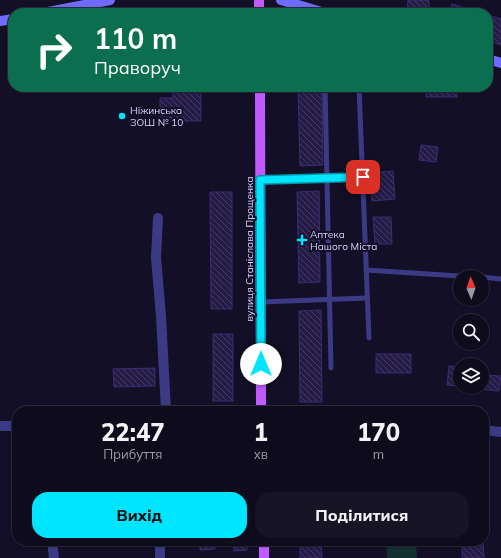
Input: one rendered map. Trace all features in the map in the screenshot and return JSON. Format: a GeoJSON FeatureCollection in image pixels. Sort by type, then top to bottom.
{"type":"FeatureCollection","features":[{"type":"Feature","properties":{"kind":"main road","name":"вулиця Станіслава Прощенка"},"geometry":{"type":"LineString","coordinates":[[260,92],[262,406]]}},
{"type":"Feature","properties":{"kind":"main road"},"geometry":{"type":"LineString","coordinates":[[264,546],[264,558]]}},
{"type":"Feature","properties":{"kind":"street"},"geometry":{"type":"LineString","coordinates":[[69,8],[110,0]]}},
{"type":"Feature","properties":{"kind":"street"},"geometry":{"type":"LineString","coordinates":[[281,0],[307,8]]}},
{"type":"Feature","properties":{"kind":"street"},"geometry":{"type":"LineString","coordinates":[[158,218],[156,258],[162,316],[166,406]]}},
{"type":"Feature","properties":{"kind":"street"},"geometry":{"type":"LineString","coordinates":[[0,426],[12,426]]}},
{"type":"Feature","properties":{"kind":"street"},"geometry":{"type":"LineString","coordinates":[[489,431],[501,432]]}},
{"type":"Feature","properties":{"kind":"street"},"geometry":{"type":"LineString","coordinates":[[53,546],[54,558]]}},
{"type":"Feature","properties":{"kind":"street"},"geometry":{"type":"LineString","coordinates":[[160,546],[160,558]]}},
{"type":"Feature","properties":{"kind":"lane"},"geometry":{"type":"LineString","coordinates":[[325,92],[331,368]]}},
{"type":"Feature","properties":{"kind":"lane"},"geometry":{"type":"LineString","coordinates":[[359,92],[368,338]]}},
{"type":"Feature","properties":{"kind":"lane"},"geometry":{"type":"LineString","coordinates":[[260,180],[363,177]]}},
{"type":"Feature","properties":{"kind":"lane"},"geometry":{"type":"LineString","coordinates":[[366,270],[453,276]]}},
{"type":"Feature","properties":{"kind":"lane"},"geometry":{"type":"LineString","coordinates":[[489,278],[501,279]]}},
{"type":"Feature","properties":{"kind":"lane"},"geometry":{"type":"LineString","coordinates":[[261,302],[367,298]]}},
{"type":"Feature","properties":{"kind":"green space"},"geometry":{"type":"Polygon","coordinates":[[[386,546],[416,546],[417,558],[387,558],[386,546]]]}},
{"type":"Feature","properties":{"kind":"building"},"geometry":{"type":"Polygon","coordinates":[[[408,0],[429,0],[429,8],[407,8],[408,0]]]}},
{"type":"Feature","properties":{"kind":"building"},"geometry":{"type":"Polygon","coordinates":[[[452,4],[464,8],[451,8],[452,4]]]}},
{"type":"Feature","properties":{"kind":"building"},"geometry":{"type":"Polygon","coordinates":[[[493,17],[501,19],[501,45],[493,43],[493,17]]]}},
{"type":"Feature","properties":{"kind":"building"},"geometry":{"type":"Polygon","coordinates":[[[173,92],[201,92],[201,121],[160,121],[160,98],[173,98],[173,92]]]}},
{"type":"Feature","properties":{"kind":"building"},"geometry":{"type":"Polygon","coordinates":[[[298,92],[322,92],[323,165],[300,166],[298,92]]]}},
{"type":"Feature","properties":{"kind":"building"},"geometry":{"type":"Polygon","coordinates":[[[426,92],[457,92],[457,97],[426,97],[426,92]]]}},
{"type":"Feature","properties":{"kind":"building"},"geometry":{"type":"Polygon","coordinates":[[[421,145],[438,147],[436,162],[419,160],[421,145]]]}},
{"type":"Feature","properties":{"kind":"building"},"geometry":{"type":"Polygon","coordinates":[[[393,171],[395,199],[372,201],[370,173],[393,171]]]}},
{"type":"Feature","properties":{"kind":"building"},"geometry":{"type":"Polygon","coordinates":[[[319,191],[320,282],[299,283],[297,192],[319,191]]]}},
{"type":"Feature","properties":{"kind":"building"},"geometry":{"type":"Polygon","coordinates":[[[210,192],[232,192],[232,309],[211,309],[210,192]]]}},
{"type":"Feature","properties":{"kind":"building"},"geometry":{"type":"Polygon","coordinates":[[[373,217],[391,217],[392,244],[375,244],[373,217]]]}},
{"type":"Feature","properties":{"kind":"building"},"geometry":{"type":"Polygon","coordinates":[[[321,310],[322,402],[300,402],[299,311],[321,310]]]}},
{"type":"Feature","properties":{"kind":"building"},"geometry":{"type":"Polygon","coordinates":[[[213,334],[233,334],[233,401],[213,401],[213,334]]]}},
{"type":"Feature","properties":{"kind":"building"},"geometry":{"type":"Polygon","coordinates":[[[376,354],[411,354],[411,373],[376,373],[376,354]]]}},
{"type":"Feature","properties":{"kind":"building"},"geometry":{"type":"Polygon","coordinates":[[[449,366],[453,366],[453,385],[447,385],[449,366]]]}},
{"type":"Feature","properties":{"kind":"building"},"geometry":{"type":"Polygon","coordinates":[[[155,368],[155,386],[114,387],[113,369],[155,368]]]}},
{"type":"Feature","properties":{"kind":"building"},"geometry":{"type":"Polygon","coordinates":[[[489,375],[501,376],[499,391],[489,390],[489,375]]]}},
{"type":"Feature","properties":{"kind":"building"},"geometry":{"type":"Polygon","coordinates":[[[200,546],[215,546],[215,549],[200,550],[200,546]]]}},
{"type":"Feature","properties":{"kind":"building"},"geometry":{"type":"Polygon","coordinates":[[[234,546],[247,546],[247,550],[234,551],[234,546]]]}},
{"type":"Feature","properties":{"kind":"building"},"geometry":{"type":"Polygon","coordinates":[[[300,546],[321,546],[322,558],[300,558],[300,546]]]}},
{"type":"Feature","properties":{"kind":"building"},"geometry":{"type":"Polygon","coordinates":[[[462,546],[483,546],[484,558],[462,558],[462,546]]]}},
{"type":"Feature","properties":{"kind":"place","name":"Ніжинська ЗОШ № 10"},"geometry":{"type":"Point","coordinates":[122,116]}},
{"type":"Feature","properties":{"kind":"place","name":"Аптека Нашого Міста"},"geometry":{"type":"Point","coordinates":[302,240]}},
{"type":"Feature","properties":{"kind":"route"},"geometry":{"type":"LineString","coordinates":[[261,364],[260,180],[363,177]]}}]}
